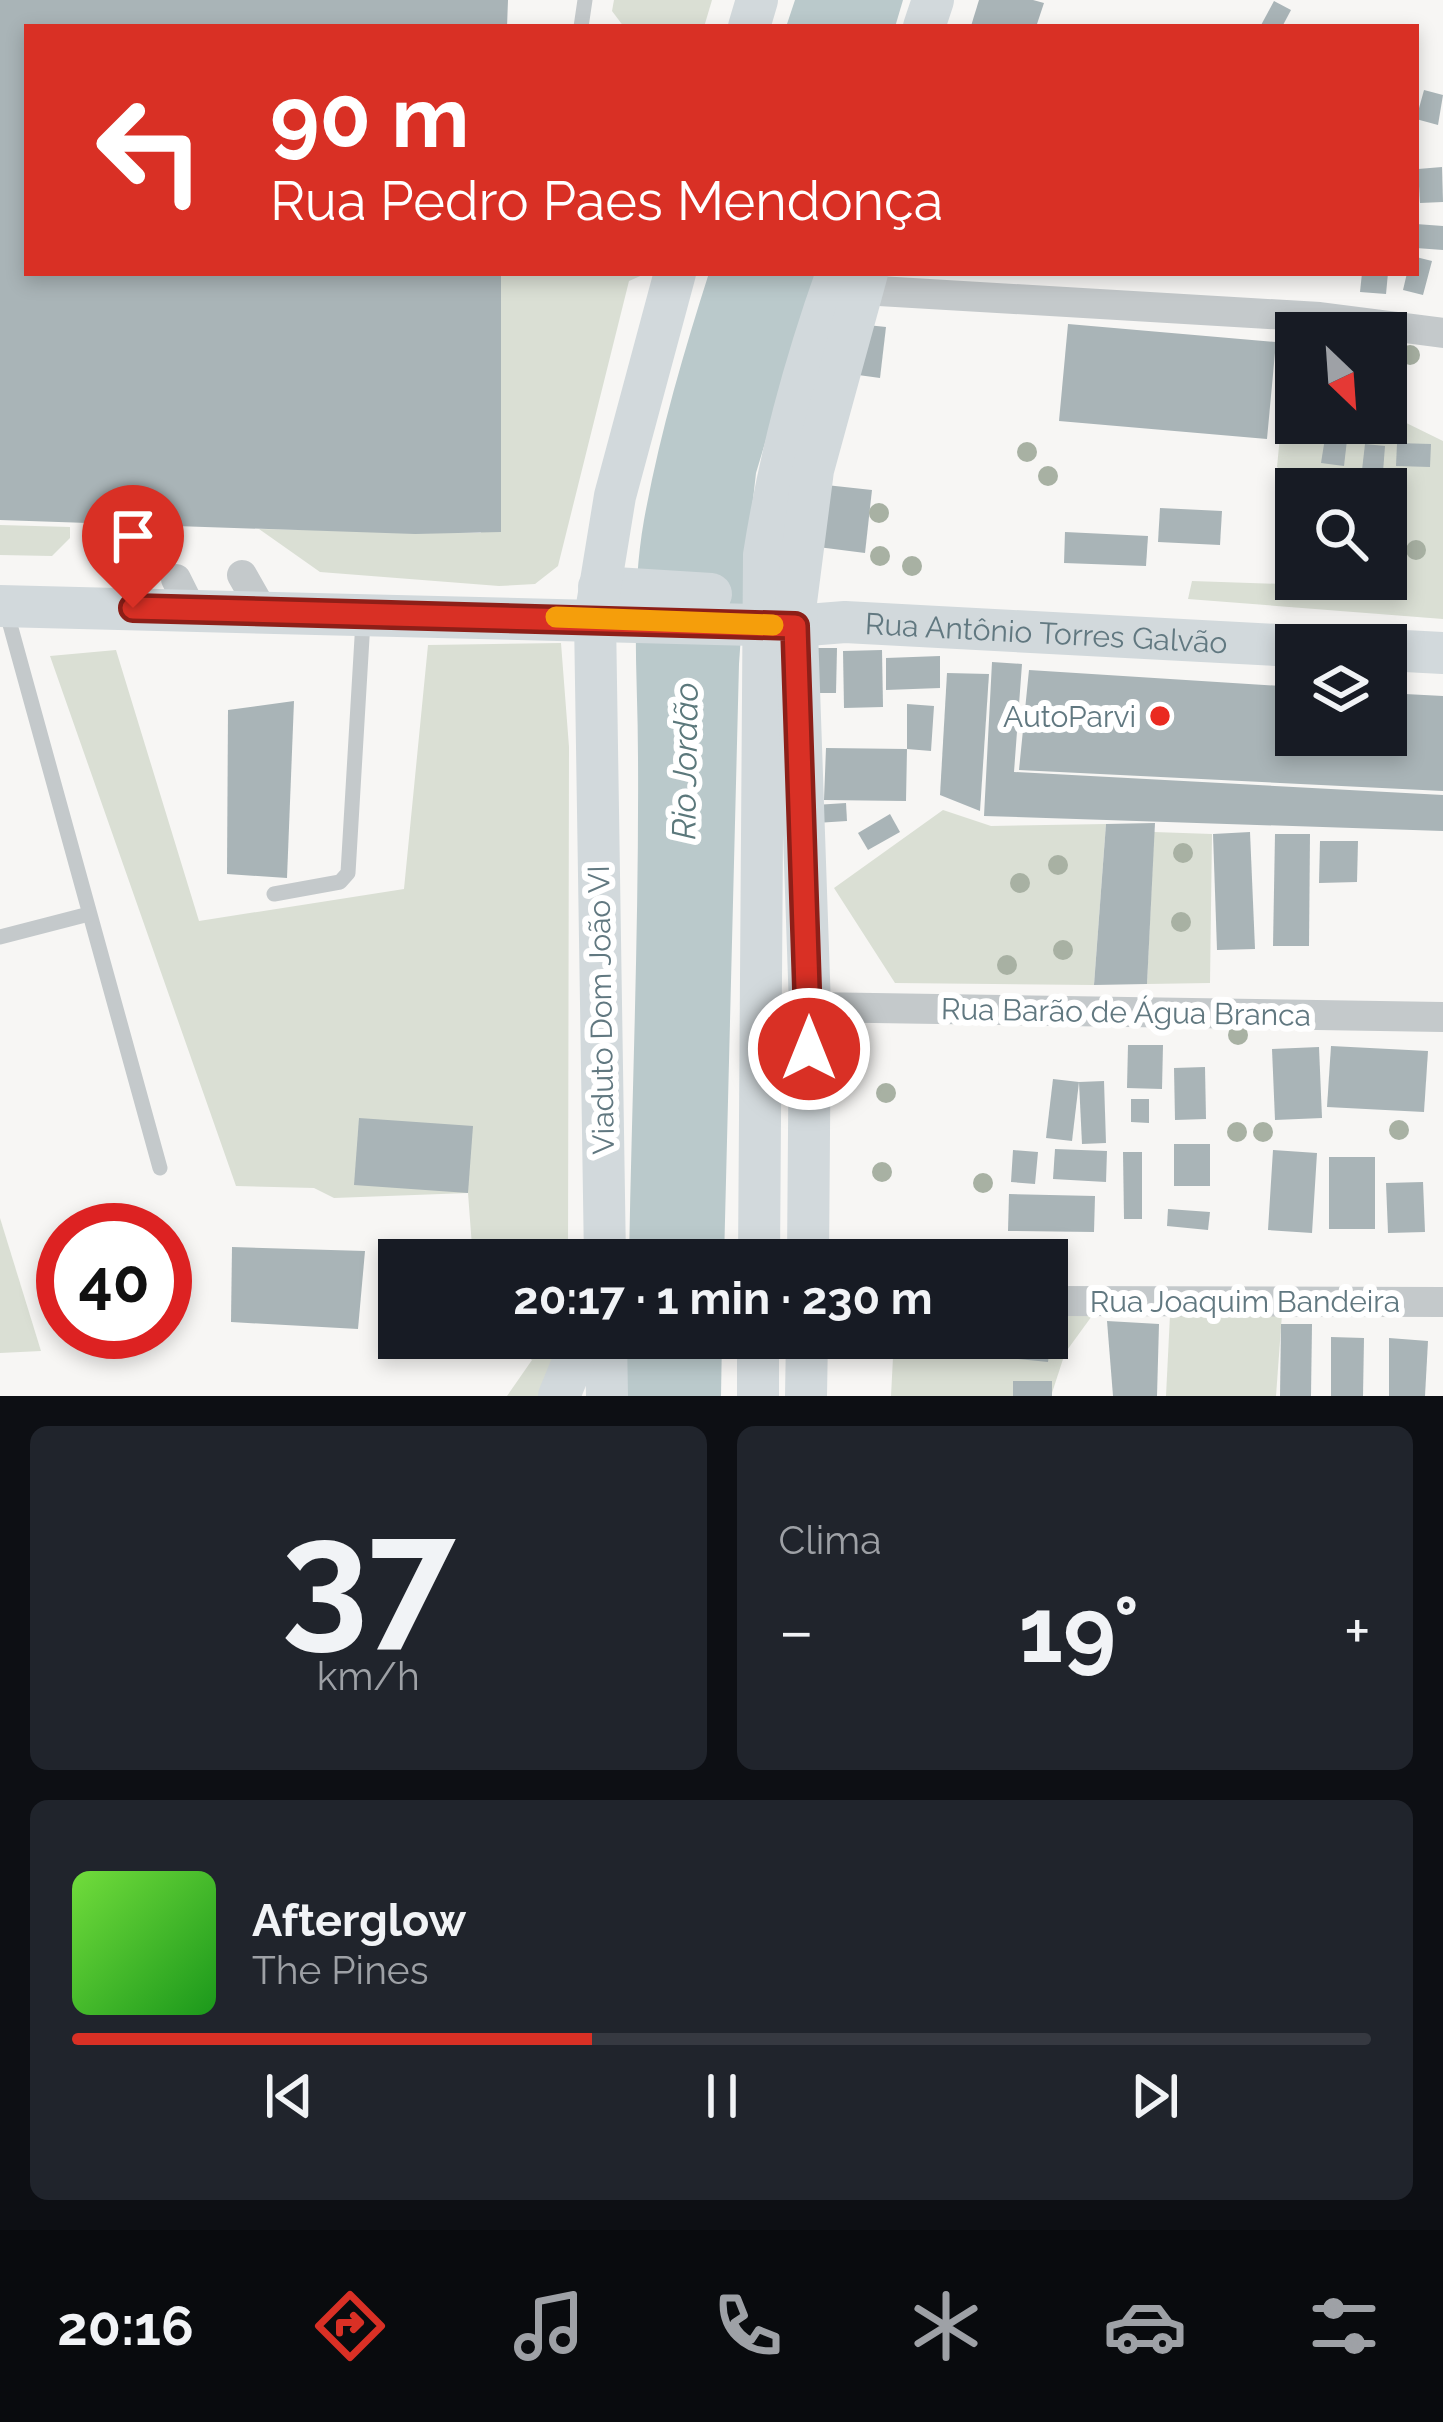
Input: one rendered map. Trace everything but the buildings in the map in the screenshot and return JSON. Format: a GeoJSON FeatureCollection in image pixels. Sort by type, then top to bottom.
{"type":"FeatureCollection","features":[{"type":"Feature","properties":{"kind":"main road","name":"Viaduto Dom João VI"},"geometry":{"type":"LineString","coordinates":[[605,1239],[598,778],[615,496],[674,276]]}},
{"type":"Feature","properties":{"kind":"main road"},"geometry":{"type":"LineString","coordinates":[[808,1239],[810,1007],[795,614],[813,470],[855,279]]}},
{"type":"Feature","properties":{"kind":"main road"},"geometry":{"type":"LineString","coordinates":[[758,1239],[764,555],[800,375],[855,279]]}},
{"type":"Feature","properties":{"kind":"main road","name":"Rua Antônio Torres Galvão"},"geometry":{"type":"LineString","coordinates":[[3,606],[252,593],[364,612],[612,603],[748,609],[845,622],[1275,645]]}},
{"type":"Feature","properties":{"kind":"main road"},"geometry":{"type":"LineString","coordinates":[[1407,651],[1443,653]]}},
{"type":"Feature","properties":{"kind":"main road"},"geometry":{"type":"LineString","coordinates":[[578,1239],[576,810],[598,778]]}},
{"type":"Feature","properties":{"kind":"main road"},"geometry":{"type":"LineString","coordinates":[[559,1396],[573,1359]]}},
{"type":"Feature","properties":{"kind":"main road"},"geometry":{"type":"LineString","coordinates":[[606,1359],[607,1396]]}},
{"type":"Feature","properties":{"kind":"main road"},"geometry":{"type":"LineString","coordinates":[[758,1359],[758,1396]]}},
{"type":"Feature","properties":{"kind":"main road"},"geometry":{"type":"LineString","coordinates":[[806,1396],[807,1359]]}},
{"type":"Feature","properties":{"kind":"street"},"geometry":{"type":"LineString","coordinates":[[855,279],[1320,316],[1443,333]]}},
{"type":"Feature","properties":{"kind":"street","name":"Rua Barão de Água Branca"},"geometry":{"type":"LineString","coordinates":[[810,1007],[1443,1017]]}},
{"type":"Feature","properties":{"kind":"street","name":"Rua Joaquim Bandeira"},"geometry":{"type":"LineString","coordinates":[[1068,1301],[1443,1302]]}},
{"type":"Feature","properties":{"kind":"lane"},"geometry":{"type":"LineString","coordinates":[[3,606],[160,1168]]}},
{"type":"Feature","properties":{"kind":"lane"},"geometry":{"type":"LineString","coordinates":[[274,894],[340,882],[348,873],[364,612]]}},
{"type":"Feature","properties":{"kind":"lane"},"geometry":{"type":"LineString","coordinates":[[0,937],[89,914]]}},
{"type":"Feature","properties":{"kind":"shaded area"},"geometry":{"type":"Polygon","coordinates":[[[614,0],[712,0],[705,24],[622,24],[612,11],[614,0]]]}},
{"type":"Feature","properties":{"kind":"shaded area"},"geometry":{"type":"Polygon","coordinates":[[[500,276],[640,276],[629,281],[558,566],[535,584],[499,586],[320,572],[259,529],[481,533],[500,276]]]}},
{"type":"Feature","properties":{"kind":"shaded area"},"geometry":{"type":"Polygon","coordinates":[[[1407,423],[1443,441],[1443,619],[1188,599],[1192,581],[1275,584],[1275,600],[1407,600],[1407,468],[1278,468],[1279,444],[1407,444],[1407,423]]]}},
{"type":"Feature","properties":{"kind":"shaded area"},"geometry":{"type":"Polygon","coordinates":[[[0,525],[70,527],[70,538],[52,556],[0,555],[0,525]]]}},
{"type":"Feature","properties":{"kind":"shaded area"},"geometry":{"type":"Polygon","coordinates":[[[561,643],[569,747],[568,1239],[471,1239],[468,1193],[334,1198],[314,1188],[236,1186],[50,656],[116,650],[199,921],[404,889],[428,645],[561,643]]]}},
{"type":"Feature","properties":{"kind":"shaded area"},"geometry":{"type":"Polygon","coordinates":[[[943,810],[991,826],[1106,824],[1094,985],[895,983],[834,888],[943,810]]]}},
{"type":"Feature","properties":{"kind":"shaded area"},"geometry":{"type":"Polygon","coordinates":[[[1154,832],[1212,834],[1210,983],[1147,984],[1154,832]]]}},
{"type":"Feature","properties":{"kind":"shaded area"},"geometry":{"type":"Polygon","coordinates":[[[0,1218],[36,1335],[36,1351],[0,1353],[0,1218]]]}},
{"type":"Feature","properties":{"kind":"shaded area"},"geometry":{"type":"Polygon","coordinates":[[[1097,1309],[1068,1349],[1068,1310],[1097,1309]]]}},
{"type":"Feature","properties":{"kind":"shaded area"},"geometry":{"type":"Polygon","coordinates":[[[1282,1314],[1276,1396],[1166,1396],[1170,1315],[1282,1314]]]}},
{"type":"Feature","properties":{"kind":"shaded area"},"geometry":{"type":"Polygon","coordinates":[[[558,1359],[541,1396],[507,1396],[532,1360],[558,1359]]]}},
{"type":"Feature","properties":{"kind":"shaded area"},"geometry":{"type":"Polygon","coordinates":[[[893,1359],[1063,1359],[1051,1396],[891,1396],[893,1359]]]}},
{"type":"Feature","properties":{"kind":"water"},"geometry":{"type":"Polygon","coordinates":[[[795,0],[903,0],[896,24],[787,24],[795,0]]]}},
{"type":"Feature","properties":{"kind":"water","name":"Rio Jordão"},"geometry":{"type":"Polygon","coordinates":[[[708,276],[815,276],[756,473],[746,562],[739,664],[725,1239],[629,1239],[637,579],[657,458],[708,276]]]}},
{"type":"Feature","properties":{"kind":"water"},"geometry":{"type":"Polygon","coordinates":[[[627,1359],[722,1359],[721,1396],[626,1396],[627,1359]]]}},
{"type":"Feature","properties":{"kind":"slow traffic"},"geometry":{"type":"LineString","coordinates":[[556,617],[773,625]]}},
{"type":"Feature","properties":{"kind":"place","name":"AutoParvi"},"geometry":{"type":"Point","coordinates":[1160,716]}},
{"type":"Feature","properties":{"kind":"route"},"geometry":{"type":"LineString","coordinates":[[133,608],[795,626],[809,1049]]}}]}
